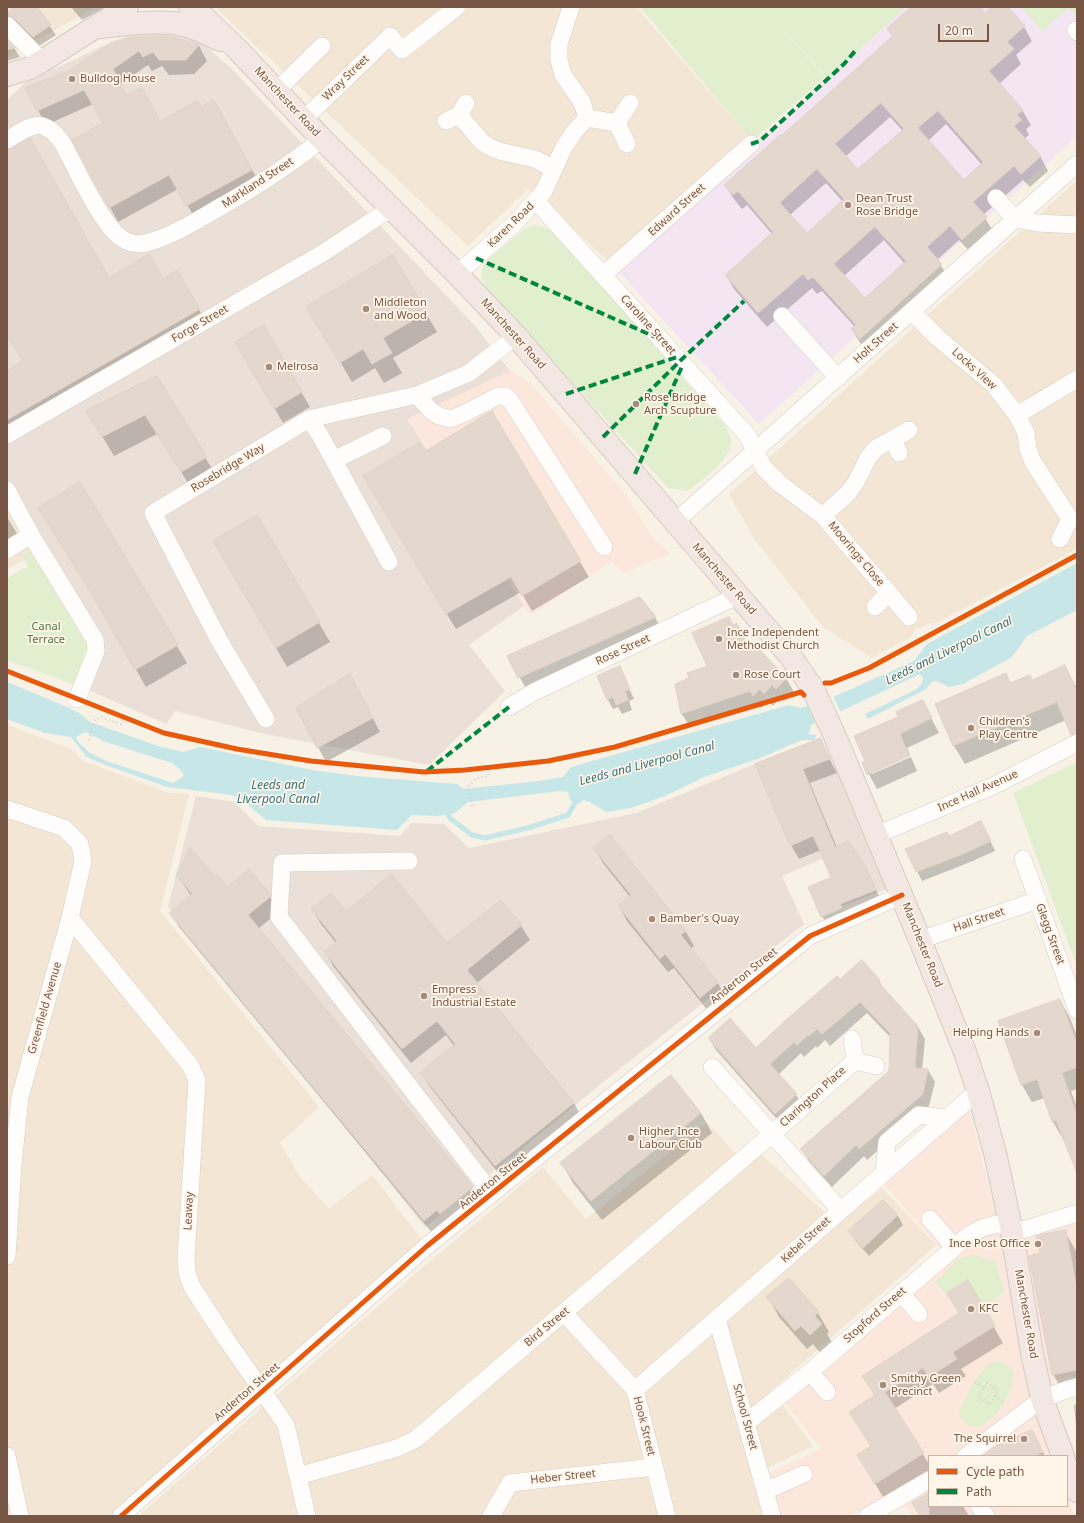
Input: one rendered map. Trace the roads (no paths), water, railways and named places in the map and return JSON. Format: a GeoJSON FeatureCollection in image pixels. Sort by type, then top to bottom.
{"type":"FeatureCollection","features":[{"type":"Feature","properties":{"kind":"highway"},"geometry":{"type":"LineString","coordinates":[[7,75],[30,68],[127,7]]}},
{"type":"Feature","properties":{"kind":"highway","name":"Manchester Road"},"geometry":{"type":"LineString","coordinates":[[190,7],[205,18],[237,49],[320,138],[457,274],[516,336],[739,595],[805,676],[815,693],[834,734],[902,895],[965,1052],[978,1091],[995,1153],[1011,1227],[1032,1353],[1042,1399],[1063,1455]]}},
{"type":"Feature","properties":{"kind":"highway"},"geometry":{"type":"LineString","coordinates":[[95,28],[145,23],[174,23],[199,30],[237,49]]}},
{"type":"Feature","properties":{"kind":"highway"},"geometry":{"type":"LineString","coordinates":[[1068,1469],[1077,1492]]}},
{"type":"Feature","properties":{"kind":"street","name":"Wray Street"},"geometry":{"type":"LineString","coordinates":[[303,120],[390,36],[402,50],[457,7]]}},
{"type":"Feature","properties":{"kind":"street"},"geometry":{"type":"LineString","coordinates":[[571,7],[559,44],[559,60],[563,75],[582,102],[587,118],[617,123]]}},
{"type":"Feature","properties":{"kind":"street"},"geometry":{"type":"LineString","coordinates":[[7,25],[42,61]]}},
{"type":"Feature","properties":{"kind":"street"},"geometry":{"type":"LineString","coordinates":[[276,91],[322,46]]}},
{"type":"Feature","properties":{"kind":"street"},"geometry":{"type":"LineString","coordinates":[[617,123],[630,103]]}},
{"type":"Feature","properties":{"kind":"street"},"geometry":{"type":"LineString","coordinates":[[457,113],[482,142],[490,147],[499,151],[535,159],[554,169]]}},
{"type":"Feature","properties":{"kind":"street","name":"Karen Road"},"geometry":{"type":"LineString","coordinates":[[457,274],[536,201],[544,191],[564,147],[574,132],[587,118]]}},
{"type":"Feature","properties":{"kind":"street"},"geometry":{"type":"LineString","coordinates":[[617,123],[627,144]]}},
{"type":"Feature","properties":{"kind":"street","name":"Markland Street"},"geometry":{"type":"LineString","coordinates":[[7,140],[20,131],[34,126],[50,128],[56,133],[63,144],[102,216],[113,231],[126,241],[140,244],[156,240],[193,223],[258,186],[312,147],[320,138]]}},
{"type":"Feature","properties":{"kind":"street","name":"Edward Street"},"geometry":{"type":"LineString","coordinates":[[603,275],[751,144]]}},
{"type":"Feature","properties":{"kind":"street","name":"Holt Street"},"geometry":{"type":"LineString","coordinates":[[675,522],[1077,164]]}},
{"type":"Feature","properties":{"kind":"street"},"geometry":{"type":"LineString","coordinates":[[996,198],[1015,218],[1038,223],[1077,225]]}},
{"type":"Feature","properties":{"kind":"street","name":"Caroline Street"},"geometry":{"type":"LineString","coordinates":[[536,201],[747,435],[755,451]]}},
{"type":"Feature","properties":{"kind":"street","name":"Forge Street"},"geometry":{"type":"LineString","coordinates":[[7,435],[323,253],[390,209]]}},
{"type":"Feature","properties":{"kind":"street","name":"Locks View"},"geometry":{"type":"LineString","coordinates":[[912,312],[938,338],[994,385],[1017,415],[1026,433],[1028,449],[1033,462],[1074,520],[1060,539]]}},
{"type":"Feature","properties":{"kind":"street"},"geometry":{"type":"LineString","coordinates":[[782,316],[838,378]]}},
{"type":"Feature","properties":{"kind":"street","name":"Rosebridge Way"},"geometry":{"type":"LineString","coordinates":[[266,719],[219,640],[153,513],[309,419],[417,395],[469,373],[516,336]]}},
{"type":"Feature","properties":{"kind":"street"},"geometry":{"type":"LineString","coordinates":[[1017,415],[1077,379]]}},
{"type":"Feature","properties":{"kind":"street"},"geometry":{"type":"LineString","coordinates":[[417,395],[431,411],[439,416],[451,419],[464,414],[498,396],[505,396],[510,400],[604,547]]}},
{"type":"Feature","properties":{"kind":"street"},"geometry":{"type":"LineString","coordinates":[[309,419],[334,460],[389,562]]}},
{"type":"Feature","properties":{"kind":"street","name":"Moorings Close"},"geometry":{"type":"LineString","coordinates":[[823,516],[849,492],[856,482],[868,458],[876,448],[896,446],[909,430]]}},
{"type":"Feature","properties":{"kind":"street"},"geometry":{"type":"LineString","coordinates":[[334,460],[383,436]]}},
{"type":"Feature","properties":{"kind":"street","name":"Moorings Close"},"geometry":{"type":"LineString","coordinates":[[755,451],[764,468],[780,484],[823,516],[909,616]]}},
{"type":"Feature","properties":{"kind":"street"},"geometry":{"type":"LineString","coordinates":[[7,490],[31,535],[95,640],[96,651],[77,699]]}},
{"type":"Feature","properties":{"kind":"street"},"geometry":{"type":"LineString","coordinates":[[7,550],[31,535]]}},
{"type":"Feature","properties":{"kind":"street","name":"Moorings Close"},"geometry":{"type":"LineString","coordinates":[[875,607],[889,593]]}},
{"type":"Feature","properties":{"kind":"street","name":"Rose Street"},"geometry":{"type":"LineString","coordinates":[[509,707],[534,692],[739,595]]}},
{"type":"Feature","properties":{"kind":"street","name":"Ince Hall Avenue"},"geometry":{"type":"LineString","coordinates":[[876,835],[993,786],[1077,744]]}},
{"type":"Feature","properties":{"kind":"street","name":"Greenfield Avenue"},"geometry":{"type":"LineString","coordinates":[[7,809],[64,828],[80,844],[83,861],[70,918],[20,1097],[10,1165],[7,1256]]}},
{"type":"Feature","properties":{"kind":"street","name":"Glegg Street"},"geometry":{"type":"LineString","coordinates":[[1023,859],[1077,1010]]}},
{"type":"Feature","properties":{"kind":"street"},"geometry":{"type":"LineString","coordinates":[[409,861],[282,863],[279,917],[492,1194]]}},
{"type":"Feature","properties":{"kind":"street","name":"Anderton Street"},"geometry":{"type":"LineString","coordinates":[[121,1516],[427,1246],[810,936],[902,895]]}},
{"type":"Feature","properties":{"kind":"street","name":"Hall Street"},"geometry":{"type":"LineString","coordinates":[[920,940],[1038,900]]}},
{"type":"Feature","properties":{"kind":"street","name":"Leaway"},"geometry":{"type":"LineString","coordinates":[[70,918],[190,1066],[196,1080],[186,1259],[188,1273],[192,1287],[286,1425],[307,1516]]}},
{"type":"Feature","properties":{"kind":"street","name":"Clarington Place"},"geometry":{"type":"LineString","coordinates":[[852,1038],[854,1061]]}},
{"type":"Feature","properties":{"kind":"street","name":"Clarington Place"},"geometry":{"type":"LineString","coordinates":[[854,1061],[876,1066]]}},
{"type":"Feature","properties":{"kind":"street","name":"Clarington Place"},"geometry":{"type":"LineString","coordinates":[[772,1134],[854,1061]]}},
{"type":"Feature","properties":{"kind":"street"},"geometry":{"type":"LineString","coordinates":[[712,1067],[840,1210]]}},
{"type":"Feature","properties":{"kind":"street","name":"Kebel Street"},"geometry":{"type":"LineString","coordinates":[[634,1390],[978,1091]]}},
{"type":"Feature","properties":{"kind":"street","name":"Bird Street"},"geometry":{"type":"LineString","coordinates":[[298,1476],[397,1448],[416,1439],[772,1134]]}},
{"type":"Feature","properties":{"kind":"street","name":"Stopford Street"},"geometry":{"type":"LineString","coordinates":[[746,1423],[810,1372],[969,1235],[982,1228],[997,1224],[1024,1230],[1077,1213]]}},
{"type":"Feature","properties":{"kind":"street"},"geometry":{"type":"LineString","coordinates":[[930,1219],[954,1247]]}},
{"type":"Feature","properties":{"kind":"street"},"geometry":{"type":"LineString","coordinates":[[901,1293],[919,1314]]}},
{"type":"Feature","properties":{"kind":"street","name":"Hook Street"},"geometry":{"type":"LineString","coordinates":[[564,1313],[634,1390],[667,1516]]}},
{"type":"Feature","properties":{"kind":"street","name":"School Street"},"geometry":{"type":"LineString","coordinates":[[717,1319],[772,1516]]}},
{"type":"Feature","properties":{"kind":"street"},"geometry":{"type":"LineString","coordinates":[[810,1372],[827,1392]]}},
{"type":"Feature","properties":{"kind":"street"},"geometry":{"type":"LineString","coordinates":[[967,1455],[1042,1399],[1077,1387]]}},
{"type":"Feature","properties":{"kind":"street"},"geometry":{"type":"LineString","coordinates":[[7,1456],[15,1508]]}},
{"type":"Feature","properties":{"kind":"street","name":"Heber Street"},"geometry":{"type":"LineString","coordinates":[[490,1516],[510,1483],[654,1467]]}},
{"type":"Feature","properties":{"kind":"street"},"geometry":{"type":"LineString","coordinates":[[765,1491],[804,1474]]}},
{"type":"Feature","properties":{"kind":"street"},"geometry":{"type":"LineString","coordinates":[[868,1516],[928,1481]]}},
{"type":"Feature","properties":{"kind":"street"},"geometry":{"type":"LineString","coordinates":[[980,1507],[986,1516]]}},
{"type":"Feature","properties":{"kind":"water","name":"Leeds and Liverpool Canal"},"geometry":{"type":"Polygon","coordinates":[[[1077,563],[1077,610],[1027,636],[1012,657],[963,684],[949,687],[937,681],[933,681],[926,689],[868,719],[865,714],[917,689],[922,683],[923,678],[920,674],[811,725],[809,734],[817,735],[814,740],[802,740],[760,758],[704,777],[665,796],[631,808],[606,812],[590,802],[583,800],[579,804],[570,800],[568,792],[560,791],[468,802],[455,813],[437,816],[412,815],[397,830],[266,820],[247,804],[232,795],[167,787],[87,757],[71,737],[45,733],[7,719],[7,682],[67,707],[79,713],[90,722],[158,746],[183,752],[200,747],[312,770],[357,776],[457,784],[464,789],[563,777],[571,767],[789,705],[801,708],[838,695],[914,661],[927,644],[1077,563]],[[86,732],[76,737],[79,743],[90,753],[106,761],[173,783],[184,776],[181,770],[172,763],[103,741],[86,732]]]}},
{"type":"Feature","properties":{"kind":"waterway"},"geometry":{"type":"LineString","coordinates":[[444,809],[451,819],[472,835],[485,838],[531,827],[568,815],[575,803],[576,797]]}},
{"type":"Feature","properties":{"kind":"place","name":"Bulldog House"},"geometry":{"type":"Point","coordinates":[72,79]}},
{"type":"Feature","properties":{"kind":"place","name":"Dean Trust Rose Bridge"},"geometry":{"type":"Point","coordinates":[848,205]}},
{"type":"Feature","properties":{"kind":"place","name":"Middleton and Wood"},"geometry":{"type":"Point","coordinates":[366,309]}},
{"type":"Feature","properties":{"kind":"place","name":"Melrosa"},"geometry":{"type":"Point","coordinates":[269,367]}},
{"type":"Feature","properties":{"kind":"place","name":"Rose Bridge Arch Scupture"},"geometry":{"type":"Point","coordinates":[636,404]}},
{"type":"Feature","properties":{"kind":"place","name":"Ince Independent Methodist Church"},"geometry":{"type":"Point","coordinates":[719,639]}},
{"type":"Feature","properties":{"kind":"place","name":"Rose Court"},"geometry":{"type":"Point","coordinates":[736,675]}},
{"type":"Feature","properties":{"kind":"place","name":"Children's Play Centre"},"geometry":{"type":"Point","coordinates":[971,728]}},
{"type":"Feature","properties":{"kind":"place","name":"Bamber's Quay"},"geometry":{"type":"Point","coordinates":[652,919]}},
{"type":"Feature","properties":{"kind":"place","name":"Empress Industrial Estate"},"geometry":{"type":"Point","coordinates":[424,996]}},
{"type":"Feature","properties":{"kind":"place","name":"Helping Hands"},"geometry":{"type":"Point","coordinates":[1037,1033]}},
{"type":"Feature","properties":{"kind":"place","name":"Higher Ince Labour Club"},"geometry":{"type":"Point","coordinates":[631,1138]}},
{"type":"Feature","properties":{"kind":"place","name":"Ince Post Office"},"geometry":{"type":"Point","coordinates":[1038,1244]}},
{"type":"Feature","properties":{"kind":"place","name":"KFC"},"geometry":{"type":"Point","coordinates":[971,1309]}},
{"type":"Feature","properties":{"kind":"place","name":"Smithy Green Precinct"},"geometry":{"type":"Point","coordinates":[883,1385]}},
{"type":"Feature","properties":{"kind":"place","name":"The Squirrel"},"geometry":{"type":"Point","coordinates":[1024,1439]}},
{"type":"Feature","properties":{"kind":"park label","name":"Canal Terrace"},"geometry":{"type":"Point","coordinates":[46,633]}}]}
